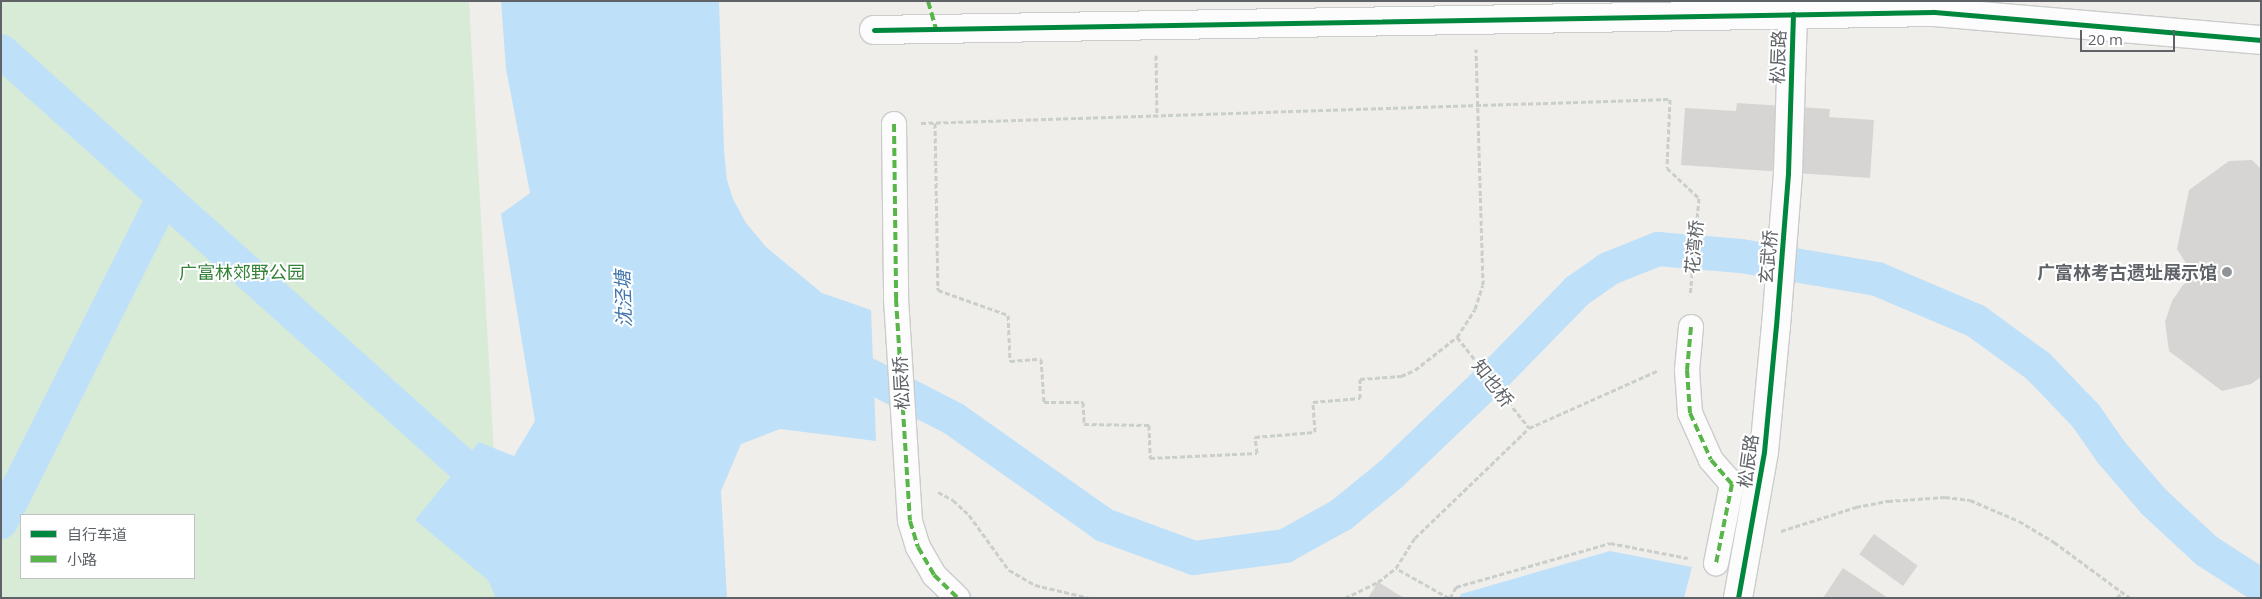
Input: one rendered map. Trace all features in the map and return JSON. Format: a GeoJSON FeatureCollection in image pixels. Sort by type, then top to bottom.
{"type":"FeatureCollection","features":[{"type":"Feature","properties":{"kind":"street"},"geometry":{"type":"LineString","coordinates":[[874,30],[1934,12],[2261,40]]}},
{"type":"Feature","properties":{"kind":"street","name":"松辰路"},"geometry":{"type":"LineString","coordinates":[[1787,190],[1793,14]]}},
{"type":"Feature","properties":{"kind":"street","name":"松辰桥"},"geometry":{"type":"LineString","coordinates":[[894,124],[896,299],[910,521],[918,546],[934,574],[958,598]]}},
{"type":"Feature","properties":{"kind":"street","name":"玄武桥"},"geometry":{"type":"LineString","coordinates":[[1776,326],[1787,190]]}},
{"type":"Feature","properties":{"kind":"street","name":"松辰路"},"geometry":{"type":"LineString","coordinates":[[1738,598],[1764,452],[1776,326]]}},
{"type":"Feature","properties":{"kind":"street"},"geometry":{"type":"LineString","coordinates":[[1691,327],[1687,377],[1694,426],[1711,460],[1732,484],[1716,563]]}},
{"type":"Feature","properties":{"kind":"path"},"geometry":{"type":"LineString","coordinates":[[935,123],[938,290],[1008,315],[1010,361],[1041,359],[1044,402],[1083,402],[1084,424],[1149,425],[1150,458],[1257,453],[1256,436],[1314,432],[1312,402],[1360,398],[1360,379],[1401,376],[1415,370],[1457,337],[1475,310],[1484,286],[1475,21]]}},
{"type":"Feature","properties":{"kind":"path"},"geometry":{"type":"LineString","coordinates":[[1156,25],[1157,117]]}},
{"type":"Feature","properties":{"kind":"path"},"geometry":{"type":"LineString","coordinates":[[894,124],[1478,108]]}},
{"type":"Feature","properties":{"kind":"path"},"geometry":{"type":"LineString","coordinates":[[1345,598],[1378,582],[1396,568],[1415,538],[1529,428],[1661,368],[1687,377]]}},
{"type":"Feature","properties":{"kind":"path"},"geometry":{"type":"LineString","coordinates":[[907,474],[953,500],[973,520],[999,559],[1021,578],[1035,585],[1090,598]]}},
{"type":"Feature","properties":{"kind":"path"},"geometry":{"type":"LineString","coordinates":[[1749,542],[1856,507],[1945,497],[1970,500],[2019,522],[2130,598]]}},
{"type":"Feature","properties":{"kind":"path"},"geometry":{"type":"LineString","coordinates":[[1396,568],[1450,598],[1456,587],[1610,542],[1716,563]]}},
{"type":"Feature","properties":{"kind":"path"},"geometry":{"type":"LineString","coordinates":[[2118,598],[2122,592]]}},
{"type":"Feature","properties":{"kind":"green space","name":"广富林郊野公园"},"geometry":{"type":"Polygon","coordinates":[[[1,1],[469,1],[502,598],[1,598],[1,1]]]}},
{"type":"Feature","properties":{"kind":"water","name":"沈泾塘"},"geometry":{"type":"Polygon","coordinates":[[[501,1],[719,1],[724,151],[727,180],[733,199],[746,223],[766,247],[822,293],[871,310],[876,441],[780,429],[741,444],[721,491],[727,598],[496,598],[488,580],[415,520],[479,442],[514,456],[535,421],[501,214],[530,193],[506,69],[501,1]]]}},
{"type":"Feature","properties":{"kind":"water"},"geometry":{"type":"Polygon","coordinates":[[[1610,551],[1692,567],[1684,598],[1459,598],[1461,594],[1610,551]]]}},
{"type":"Feature","properties":{"kind":"building"},"geometry":{"type":"Polygon","coordinates":[[[1737,103],[1830,109],[1829,117],[1874,120],[1870,178],[1681,165],[1685,108],[1736,111],[1737,103]]]}},
{"type":"Feature","properties":{"kind":"building","name":"广富林考古遗址展示馆"},"geometry":{"type":"Polygon","coordinates":[[[2252,160],[2261,169],[2261,377],[2251,384],[2222,391],[2169,351],[2165,322],[2172,301],[2183,285],[2194,276],[2177,249],[2189,190],[2229,161],[2252,160]]]}},
{"type":"Feature","properties":{"kind":"building"},"geometry":{"type":"Polygon","coordinates":[[[1874,534],[1918,566],[1903,586],[1859,554],[1874,534]]]}},
{"type":"Feature","properties":{"kind":"building"},"geometry":{"type":"Polygon","coordinates":[[[1843,568],[1888,598],[1823,598],[1843,568]]]}},
{"type":"Feature","properties":{"kind":"building"},"geometry":{"type":"Polygon","coordinates":[[[1378,582],[1404,598],[1368,598],[1378,582]]]}},
{"type":"Feature","properties":{"kind":"waterway"},"geometry":{"type":"LineString","coordinates":[[1,51],[495,494]]}},
{"type":"Feature","properties":{"kind":"waterway"},"geometry":{"type":"LineString","coordinates":[[1,522],[164,197]]}},
{"type":"Feature","properties":{"kind":"waterway"},"geometry":{"type":"LineString","coordinates":[[833,357],[954,419],[1104,525],[1194,558],[1285,546],[1341,515],[1390,475],[1499,371],[1577,291],[1608,269],[1658,249],[1741,256],[1877,279],[1976,321],[2038,366],[2086,416],[2111,452],[2154,502],[2207,551],[2261,586]]}},
{"type":"Feature","properties":{"kind":"marked path"},"geometry":{"type":"LineString","coordinates":[[928,1],[936,29]]}},
{"type":"Feature","properties":{"kind":"marked path"},"geometry":{"type":"LineString","coordinates":[[894,124],[896,299],[910,521],[918,547],[934,575],[958,598]]}},
{"type":"Feature","properties":{"kind":"marked path"},"geometry":{"type":"LineString","coordinates":[[1691,327],[1687,370],[1690,413],[1711,460],[1732,484],[1716,563]]}},
{"type":"Feature","properties":{"kind":"cycle path"},"geometry":{"type":"LineString","coordinates":[[874,30],[1934,12],[2261,40]]}},
{"type":"Feature","properties":{"kind":"cycle path"},"geometry":{"type":"LineString","coordinates":[[1738,598],[1764,452],[1776,326],[1788,173],[1793,14]]}},
{"type":"Feature","properties":{"kind":"place","name":"广富林考古遗址展示馆"},"geometry":{"type":"Point","coordinates":[2227,272]}}]}
